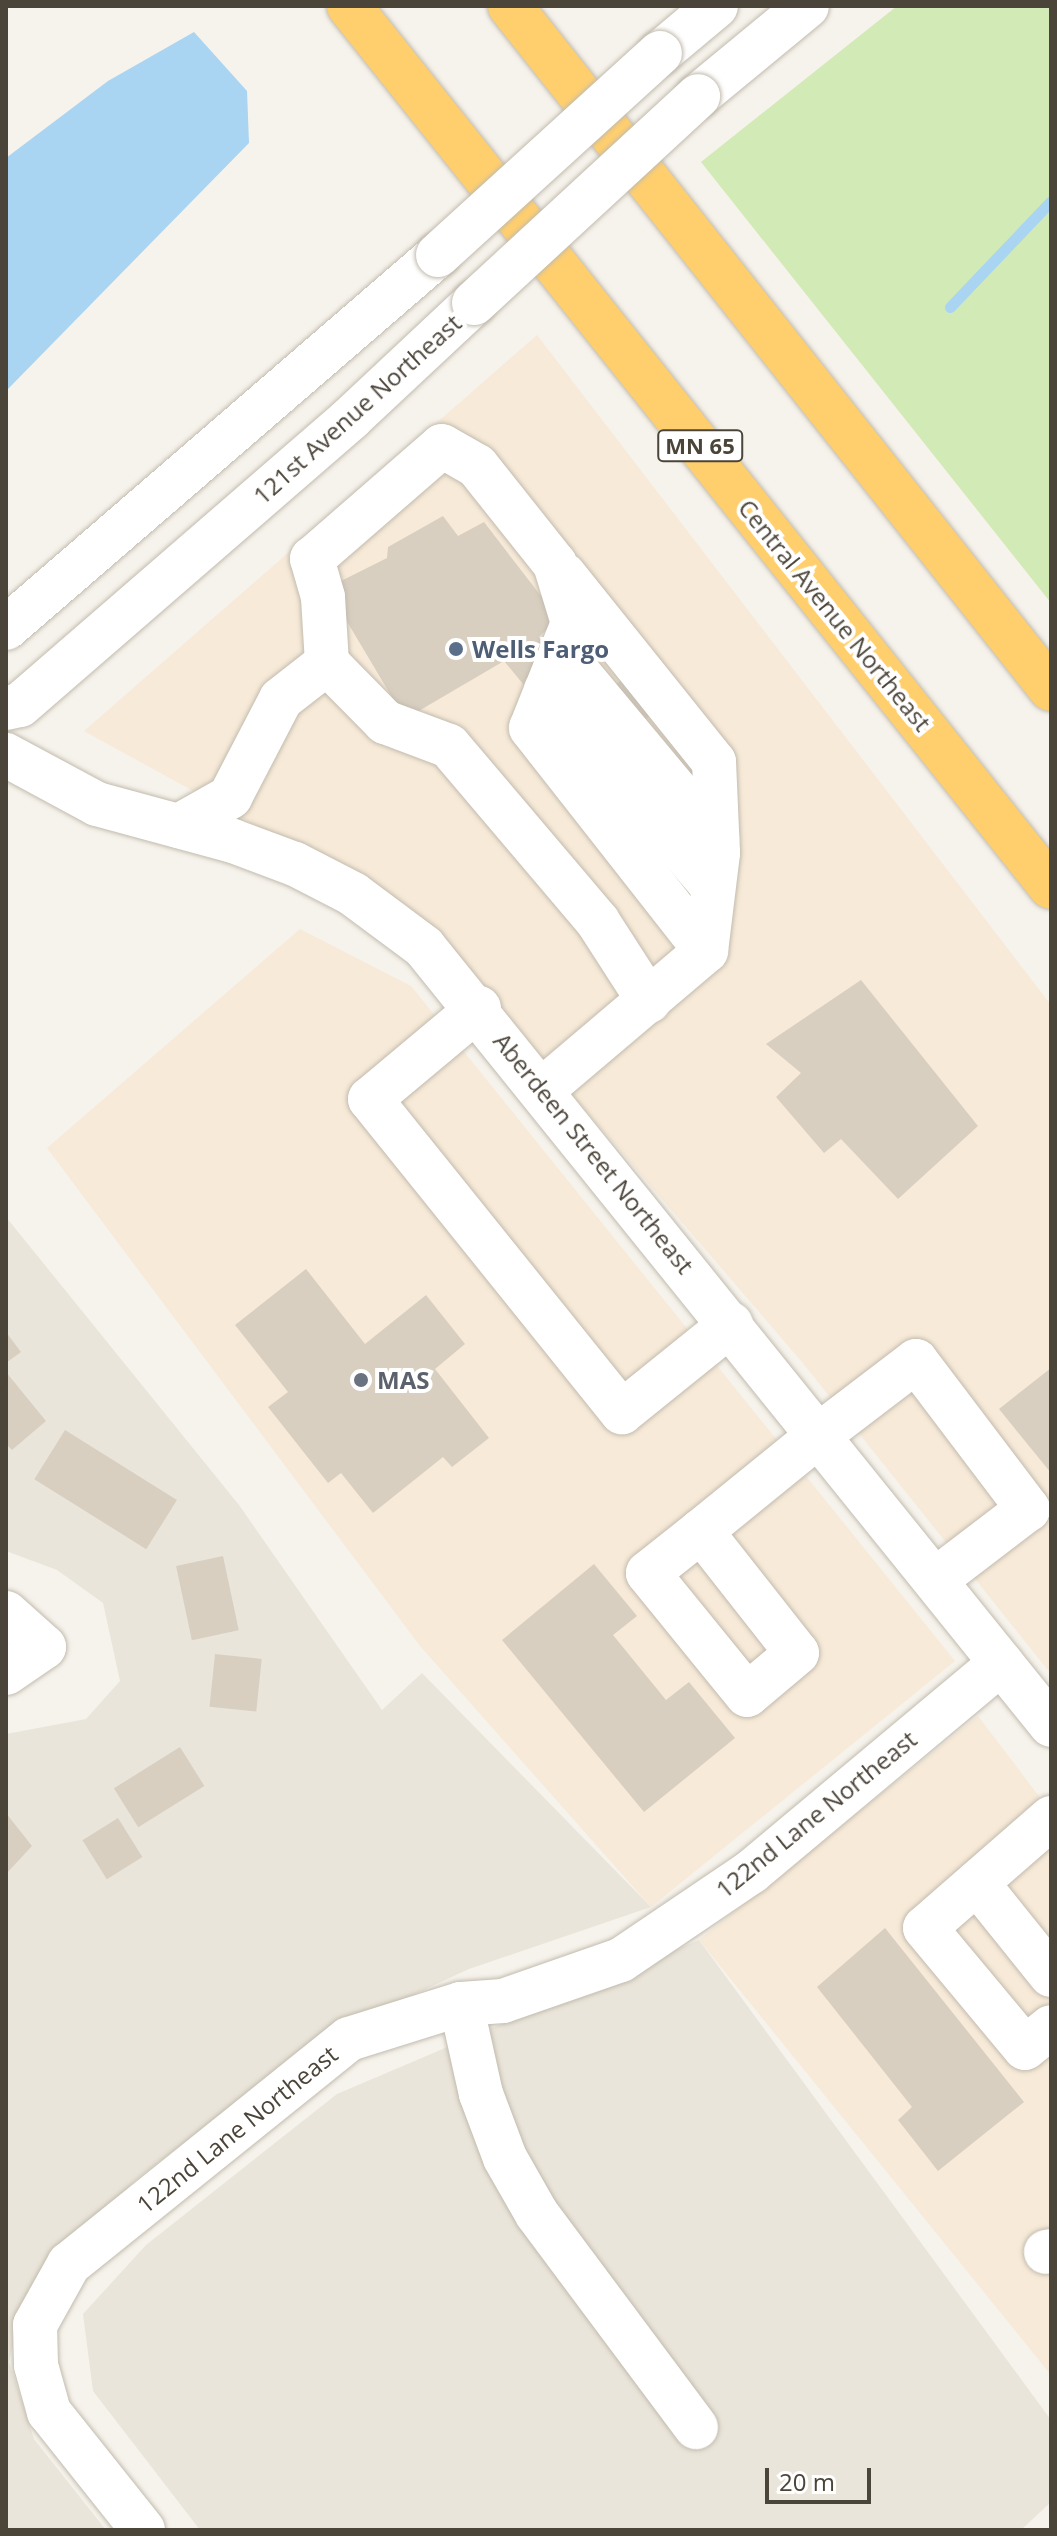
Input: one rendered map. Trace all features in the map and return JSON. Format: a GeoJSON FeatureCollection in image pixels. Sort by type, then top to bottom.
{"type":"FeatureCollection","features":[{"type":"Feature","properties":{"kind":"highway","name":"Central Avenue Northeast"},"geometry":{"type":"LineString","coordinates":[[349,6],[1051,887]]}},
{"type":"Feature","properties":{"kind":"highway"},"geometry":{"type":"LineString","coordinates":[[510,6],[1051,689]]}},
{"type":"Feature","properties":{"kind":"street"},"geometry":{"type":"LineString","coordinates":[[6,628],[438,255],[716,6]]}},
{"type":"Feature","properties":{"kind":"street","name":"121st Avenue Northeast"},"geometry":{"type":"LineString","coordinates":[[6,708],[20,705],[351,418],[698,96],[807,6]]}},
{"type":"Feature","properties":{"kind":"street"},"geometry":{"type":"LineString","coordinates":[[543,1089],[649,1001],[713,879],[714,762],[477,466],[442,446],[312,559],[323,597],[327,663],[385,722],[449,746],[598,922],[649,1001]]}},
{"type":"Feature","properties":{"kind":"street"},"geometry":{"type":"LineString","coordinates":[[555,564],[573,623],[531,728],[713,879]]}},
{"type":"Feature","properties":{"kind":"street"},"geometry":{"type":"LineString","coordinates":[[179,826],[230,797],[281,699],[327,663]]}},
{"type":"Feature","properties":{"kind":"street"},"geometry":{"type":"LineString","coordinates":[[554,671],[713,879]]}},
{"type":"Feature","properties":{"kind":"street"},"geometry":{"type":"LineString","coordinates":[[554,671],[713,879]]}},
{"type":"Feature","properties":{"kind":"street","name":"Aberdeen Street Northeast"},"geometry":{"type":"LineString","coordinates":[[6,755],[97,804],[179,826],[295,864],[353,894],[424,947],[479,1008],[935,1580],[1033,1690]]}},
{"type":"Feature","properties":{"kind":"street"},"geometry":{"type":"LineString","coordinates":[[479,1008],[370,1099],[622,1412],[731,1324]]}},
{"type":"Feature","properties":{"kind":"street"},"geometry":{"type":"LineString","coordinates":[[701,1531],[916,1361],[1028,1509],[935,1580]]}},
{"type":"Feature","properties":{"kind":"street"},"geometry":{"type":"LineString","coordinates":[[6,1613],[44,1647],[6,1673]]}},
{"type":"Feature","properties":{"kind":"street","name":"122nd Lane Northeast"},"geometry":{"type":"LineString","coordinates":[[143,2530],[49,2412],[36,2365],[35,2325],[69,2264],[349,2039],[384,2025],[461,2004],[503,2001],[621,1960],[1033,1690]]}},
{"type":"Feature","properties":{"kind":"street"},"geometry":{"type":"LineString","coordinates":[[1051,1818],[925,1928],[1025,2048],[1051,2027]]}},
{"type":"Feature","properties":{"kind":"street"},"geometry":{"type":"LineString","coordinates":[[977,1883],[1051,1975]]}},
{"type":"Feature","properties":{"kind":"street"},"geometry":{"type":"LineString","coordinates":[[461,2004],[481,2094],[505,2158],[537,2214],[696,2427]]}},
{"type":"Feature","properties":{"kind":"shaded area"},"geometry":{"type":"Polygon","coordinates":[[[537,335],[1051,1005],[1051,1674],[802,1362],[417,914],[84,731],[537,335]]]}},
{"type":"Feature","properties":{"kind":"shaded area"},"geometry":{"type":"Polygon","coordinates":[[[300,929],[411,986],[955,1661],[651,1907],[420,1646],[47,1148],[300,929]]]}},
{"type":"Feature","properties":{"kind":"shaded area"},"geometry":{"type":"Polygon","coordinates":[[[6,1217],[239,1505],[382,1710],[422,1673],[651,1907],[469,1969],[322,2037],[134,2181],[23,2304],[9,2362],[34,2439],[106,2530],[6,2530],[6,1734],[86,1719],[120,1681],[103,1603],[57,1570],[6,1551],[6,1217]]]}},
{"type":"Feature","properties":{"kind":"shaded area"},"geometry":{"type":"Polygon","coordinates":[[[978,1716],[1051,1812],[1051,2375],[699,1940],[978,1716]]]}},
{"type":"Feature","properties":{"kind":"shaded area"},"geometry":{"type":"Polygon","coordinates":[[[699,1940],[1051,2420],[1051,2502],[1021,2530],[200,2530],[93,2391],[83,2314],[146,2245],[337,2094],[699,1940]]]}},
{"type":"Feature","properties":{"kind":"green space"},"geometry":{"type":"Polygon","coordinates":[[[897,6],[1051,6],[1051,603],[701,162],[897,6]]]}},
{"type":"Feature","properties":{"kind":"water"},"geometry":{"type":"Polygon","coordinates":[[[194,32],[247,91],[249,143],[6,391],[6,158],[108,81],[194,32]]]}},
{"type":"Feature","properties":{"kind":"building","name":"Wells Fargo"},"geometry":{"type":"Polygon","coordinates":[[[443,516],[458,536],[484,522],[558,618],[539,637],[589,703],[626,677],[655,712],[589,764],[504,661],[405,719],[327,588],[387,558],[388,547],[443,516]]]}},
{"type":"Feature","properties":{"kind":"building"},"geometry":{"type":"Polygon","coordinates":[[[861,980],[978,1126],[898,1199],[841,1139],[824,1153],[776,1097],[801,1073],[766,1044],[861,980]]]}},
{"type":"Feature","properties":{"kind":"building","name":"MAS"},"geometry":{"type":"Polygon","coordinates":[[[306,1269],[365,1344],[426,1295],[465,1344],[435,1369],[489,1438],[452,1467],[443,1457],[373,1513],[341,1473],[328,1483],[268,1407],[288,1392],[235,1325],[306,1269]]]}},
{"type":"Feature","properties":{"kind":"building"},"geometry":{"type":"Polygon","coordinates":[[[6,1332],[21,1352],[6,1363],[6,1332]]]}},
{"type":"Feature","properties":{"kind":"building"},"geometry":{"type":"Polygon","coordinates":[[[1051,1368],[1051,1473],[999,1409],[1051,1368]]]}},
{"type":"Feature","properties":{"kind":"building"},"geometry":{"type":"Polygon","coordinates":[[[6,1372],[46,1421],[12,1450],[6,1444],[6,1372]]]}},
{"type":"Feature","properties":{"kind":"building"},"geometry":{"type":"Polygon","coordinates":[[[65,1430],[177,1500],[146,1549],[34,1479],[65,1430]]]}},
{"type":"Feature","properties":{"kind":"building"},"geometry":{"type":"Polygon","coordinates":[[[223,1556],[239,1630],[192,1640],[176,1566],[223,1556]]]}},
{"type":"Feature","properties":{"kind":"building"},"geometry":{"type":"Polygon","coordinates":[[[594,1564],[637,1616],[613,1635],[666,1700],[689,1682],[735,1738],[644,1812],[502,1640],[594,1564]]]}},
{"type":"Feature","properties":{"kind":"building"},"geometry":{"type":"Polygon","coordinates":[[[215,1654],[262,1659],[256,1712],[209,1707],[215,1654]]]}},
{"type":"Feature","properties":{"kind":"building"},"geometry":{"type":"Polygon","coordinates":[[[180,1747],[204,1786],[138,1827],[114,1788],[180,1747]]]}},
{"type":"Feature","properties":{"kind":"building"},"geometry":{"type":"Polygon","coordinates":[[[6,1813],[32,1846],[6,1874],[6,1813]]]}},
{"type":"Feature","properties":{"kind":"building"},"geometry":{"type":"Polygon","coordinates":[[[118,1818],[142,1857],[107,1879],[82,1840],[118,1818]]]}},
{"type":"Feature","properties":{"kind":"building"},"geometry":{"type":"Polygon","coordinates":[[[885,1928],[1024,2102],[938,2171],[898,2120],[912,2107],[817,1987],[885,1928]]]}},
{"type":"Feature","properties":{"kind":"waterway"},"geometry":{"type":"LineString","coordinates":[[950,307],[1051,201]]}},
{"type":"Feature","properties":{"kind":"place","name":"Wells Fargo"},"geometry":{"type":"Point","coordinates":[456,649]}},
{"type":"Feature","properties":{"kind":"place","name":"MAS"},"geometry":{"type":"Point","coordinates":[361,1380]}}]}
